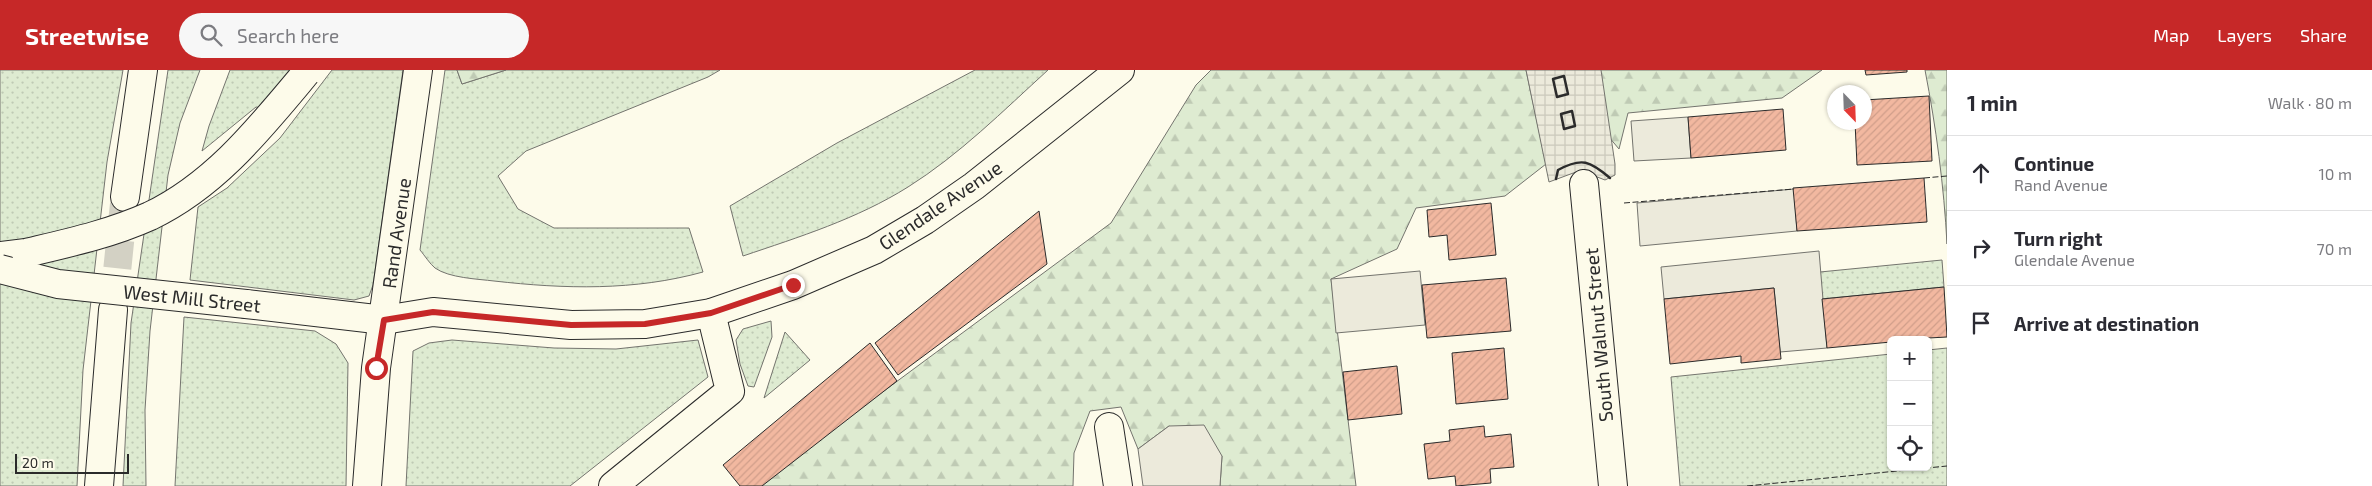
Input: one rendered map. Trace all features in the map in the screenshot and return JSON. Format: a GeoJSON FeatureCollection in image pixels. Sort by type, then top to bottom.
{"type":"FeatureCollection","features":[{"type":"Feature","properties":{"kind":"street"},"geometry":{"type":"LineString","coordinates":[[125,197],[142,70]]}},
{"type":"Feature","properties":{"kind":"street","name":"Rand Avenue"},"geometry":{"type":"LineString","coordinates":[[367,486],[372,410],[418,70]]}},
{"type":"Feature","properties":{"kind":"street","name":"Glendale Avenue"},"geometry":{"type":"LineString","coordinates":[[384,320],[433,312],[571,325],[645,324],[711,313],[793,285],[874,250],[925,220],[974,186],[1120,70]]}},
{"type":"Feature","properties":{"kind":"street"},"geometry":{"type":"LineString","coordinates":[[0,256],[26,253],[95,237],[150,215],[204,182],[249,141],[306,72]]}},
{"type":"Feature","properties":{"kind":"street","name":"South Walnut Street"},"geometry":{"type":"LineString","coordinates":[[1584,184],[1613,486]]}},
{"type":"Feature","properties":{"kind":"street","name":"West Mill Street"},"geometry":{"type":"LineString","coordinates":[[0,269],[58,284],[384,320]]}},
{"type":"Feature","properties":{"kind":"street"},"geometry":{"type":"LineString","coordinates":[[99,486],[113,310]]}},
{"type":"Feature","properties":{"kind":"street"},"geometry":{"type":"LineString","coordinates":[[613,486],[730,391],[711,313]]}},
{"type":"Feature","properties":{"kind":"street"},"geometry":{"type":"LineString","coordinates":[[1109,427],[1118,486]]}},
{"type":"Feature","properties":{"kind":"green space"},"geometry":{"type":"Polygon","coordinates":[[[0,70],[123,70],[107,162],[83,370],[77,486],[0,486],[0,70]]]}},
{"type":"Feature","properties":{"kind":"green space"},"geometry":{"type":"Polygon","coordinates":[[[168,70],[200,70],[180,123],[168,175],[150,331],[145,410],[146,486],[123,486],[131,323],[168,70]]]}},
{"type":"Feature","properties":{"kind":"green space"},"geometry":{"type":"Polygon","coordinates":[[[230,70],[293,70],[262,108],[256,107],[202,151],[209,126],[230,70]]]}},
{"type":"Feature","properties":{"kind":"green space"},"geometry":{"type":"Polygon","coordinates":[[[332,70],[403,70],[373,285],[369,296],[354,300],[190,280],[198,207],[227,188],[280,138],[332,70]]]}},
{"type":"Feature","properties":{"kind":"green space"},"geometry":{"type":"Polygon","coordinates":[[[445,70],[457,70],[462,84],[506,70],[720,70],[708,77],[526,151],[498,176],[518,209],[554,228],[689,228],[703,272],[651,283],[573,287],[472,279],[448,274],[435,268],[420,250],[445,70]]]}},
{"type":"Feature","properties":{"kind":"green space"},"geometry":{"type":"Polygon","coordinates":[[[457,70],[506,70],[462,84],[457,70]]]}},
{"type":"Feature","properties":{"kind":"green space"},"geometry":{"type":"Polygon","coordinates":[[[975,70],[1048,70],[963,147],[908,187],[869,209],[848,218],[743,256],[730,206],[837,143],[975,70]]]}},
{"type":"Feature","properties":{"kind":"green space"},"geometry":{"type":"Polygon","coordinates":[[[1211,70],[1526,70],[1546,164],[1505,196],[1416,208],[1397,249],[1331,279],[1356,486],[1220,486],[1222,456],[1169,426],[1138,449],[1121,407],[1090,411],[1074,453],[1073,486],[761,486],[819,439],[1111,223],[1196,85],[1211,70]]]}},
{"type":"Feature","properties":{"kind":"green space"},"geometry":{"type":"Polygon","coordinates":[[[1578,70],[1822,70],[1782,98],[1628,113],[1619,149],[1587,111],[1578,70]]]}},
{"type":"Feature","properties":{"kind":"green space"},"geometry":{"type":"Polygon","coordinates":[[[1925,70],[1947,70],[1947,244],[1939,157],[1925,70]]]}},
{"type":"Feature","properties":{"kind":"green space"},"geometry":{"type":"Polygon","coordinates":[[[1942,260],[1944,287],[1822,299],[1820,272],[1942,260]]]}},
{"type":"Feature","properties":{"kind":"green space"},"geometry":{"type":"Polygon","coordinates":[[[184,317],[315,331],[336,344],[348,363],[346,486],[175,486],[184,317]]]}},
{"type":"Feature","properties":{"kind":"green space"},"geometry":{"type":"Polygon","coordinates":[[[771,321],[772,337],[754,387],[748,386],[740,364],[736,340],[743,329],[771,321]]]}},
{"type":"Feature","properties":{"kind":"green space"},"geometry":{"type":"Polygon","coordinates":[[[785,332],[810,360],[764,398],[785,332]]]}},
{"type":"Feature","properties":{"kind":"green space"},"geometry":{"type":"Polygon","coordinates":[[[452,340],[554,348],[616,349],[698,340],[708,377],[570,486],[406,486],[413,351],[429,343],[452,340]]]}},
{"type":"Feature","properties":{"kind":"green space"},"geometry":{"type":"Polygon","coordinates":[[[1947,348],[1947,486],[1680,486],[1671,377],[1887,354],[1887,471],[1932,471],[1932,350],[1947,348]]]}},
{"type":"Feature","properties":{"kind":"shaded area"},"geometry":{"type":"Polygon","coordinates":[[[1526,70],[1601,70],[1615,175],[1605,180],[1587,173],[1576,172],[1549,182],[1526,70]]]}},
{"type":"Feature","properties":{"kind":"shaded area"},"geometry":{"type":"Polygon","coordinates":[[[1688,117],[1691,158],[1634,161],[1631,121],[1688,117]]]}},
{"type":"Feature","properties":{"kind":"shaded area"},"geometry":{"type":"Polygon","coordinates":[[[1794,189],[1797,231],[1640,246],[1637,203],[1794,189]]]}},
{"type":"Feature","properties":{"kind":"shaded area"},"geometry":{"type":"Polygon","coordinates":[[[1819,251],[1827,348],[1780,352],[1774,288],[1664,299],[1661,267],[1819,251]]]}},
{"type":"Feature","properties":{"kind":"shaded area"},"geometry":{"type":"Polygon","coordinates":[[[1420,271],[1425,325],[1336,333],[1331,279],[1420,271]]]}},
{"type":"Feature","properties":{"kind":"shaded area"},"geometry":{"type":"Polygon","coordinates":[[[1204,425],[1222,456],[1220,486],[1143,486],[1138,449],[1169,426],[1204,425]]]}},
{"type":"Feature","properties":{"kind":"building"},"geometry":{"type":"Polygon","coordinates":[[[1865,70],[1907,70],[1907,72],[1866,75],[1865,70]]]}},
{"type":"Feature","properties":{"kind":"building"},"geometry":{"type":"Polygon","coordinates":[[[1929,96],[1932,161],[1857,165],[1855,130],[1872,130],[1872,100],[1929,96]]]}},
{"type":"Feature","properties":{"kind":"building"},"geometry":{"type":"Polygon","coordinates":[[[1783,109],[1786,150],[1691,158],[1688,117],[1783,109]]]}},
{"type":"Feature","properties":{"kind":"building"},"geometry":{"type":"Polygon","coordinates":[[[1924,178],[1927,222],[1797,231],[1793,188],[1924,178]]]}},
{"type":"Feature","properties":{"kind":"building"},"geometry":{"type":"Polygon","coordinates":[[[1491,203],[1496,255],[1449,260],[1447,235],[1429,237],[1427,210],[1491,203]]]}},
{"type":"Feature","properties":{"kind":"building"},"geometry":{"type":"Polygon","coordinates":[[[1039,211],[1047,264],[898,375],[875,343],[1039,211]]]}},
{"type":"Feature","properties":{"kind":"building"},"geometry":{"type":"Polygon","coordinates":[[[1506,278],[1511,331],[1427,338],[1422,285],[1506,278]]]}},
{"type":"Feature","properties":{"kind":"building"},"geometry":{"type":"Polygon","coordinates":[[[1944,287],[1947,337],[1887,336],[1887,342],[1827,348],[1822,299],[1944,287]]]}},
{"type":"Feature","properties":{"kind":"building"},"geometry":{"type":"Polygon","coordinates":[[[1774,288],[1781,359],[1741,363],[1741,356],[1670,364],[1664,299],[1774,288]]]}},
{"type":"Feature","properties":{"kind":"building"},"geometry":{"type":"Polygon","coordinates":[[[870,343],[897,381],[762,486],[740,486],[723,465],[870,343]]]}},
{"type":"Feature","properties":{"kind":"building"},"geometry":{"type":"Polygon","coordinates":[[[1504,348],[1508,399],[1456,404],[1452,353],[1504,348]]]}},
{"type":"Feature","properties":{"kind":"building"},"geometry":{"type":"Polygon","coordinates":[[[1397,366],[1402,414],[1348,420],[1343,372],[1397,366]]]}},
{"type":"Feature","properties":{"kind":"building"},"geometry":{"type":"Polygon","coordinates":[[[1484,426],[1485,437],[1511,434],[1514,467],[1490,469],[1491,483],[1456,486],[1455,476],[1428,479],[1424,444],[1450,441],[1449,430],[1484,426]]]}},
{"type":"Feature","properties":{"kind":"tunnel"},"geometry":{"type":"LineString","coordinates":[[113,310],[124,204]]}},
{"type":"Feature","properties":{"kind":"fence"},"geometry":{"type":"LineString","coordinates":[[1924,178],[1947,176]]}},
{"type":"Feature","properties":{"kind":"fence"},"geometry":{"type":"LineString","coordinates":[[1624,203],[1794,189]]}},
{"type":"Feature","properties":{"kind":"fence"},"geometry":{"type":"LineString","coordinates":[[1747,486],[1947,466]]}},
{"type":"Feature","properties":{"kind":"wall"},"geometry":{"type":"LineString","coordinates":[[1564,76],[1568,94],[1557,97],[1553,79],[1564,76]]}},
{"type":"Feature","properties":{"kind":"wall"},"geometry":{"type":"LineString","coordinates":[[1572,111],[1575,126],[1564,129],[1561,114],[1572,111]]}},
{"type":"Feature","properties":{"kind":"wall"},"geometry":{"type":"LineString","coordinates":[[1556,179],[1558,170],[1580,162],[1597,168],[1610,178]]}},
{"type":"Feature","properties":{"kind":"route"},"geometry":{"type":"LineString","coordinates":[[376,368],[384,320],[433,312],[571,325],[645,324],[711,313],[793,285]]}}]}
